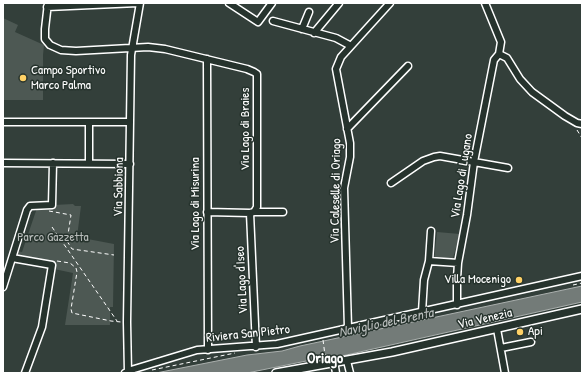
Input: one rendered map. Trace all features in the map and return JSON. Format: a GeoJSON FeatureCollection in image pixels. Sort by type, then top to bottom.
{"type":"FeatureCollection","features":[{"type":"Feature","properties":{"kind":"main road","name":"Via Venezia"},"geometry":{"type":"LineString","coordinates":[[276,373],[347,361],[582,309]]}},
{"type":"Feature","properties":{"kind":"street"},"geometry":{"type":"LineString","coordinates":[[48,5],[139,3]]}},
{"type":"Feature","properties":{"kind":"street","name":"Via Sabbiona"},"geometry":{"type":"LineString","coordinates":[[127,372],[131,48],[139,3]]}},
{"type":"Feature","properties":{"kind":"street"},"geometry":{"type":"LineString","coordinates":[[229,3],[258,22],[272,3]]}},
{"type":"Feature","properties":{"kind":"street"},"geometry":{"type":"LineString","coordinates":[[314,33],[339,3]]}},
{"type":"Feature","properties":{"kind":"street"},"geometry":{"type":"LineString","coordinates":[[486,3],[501,42],[500,54],[507,58],[520,79],[532,92],[548,105],[580,123]]}},
{"type":"Feature","properties":{"kind":"street","name":"Via Caleselle di Oriago"},"geometry":{"type":"LineString","coordinates":[[348,328],[344,188],[350,157],[350,143],[336,69],[341,57],[387,4]]}},
{"type":"Feature","properties":{"kind":"street","name":"Via Lago di Braies"},"geometry":{"type":"LineString","coordinates":[[48,5],[45,39],[50,45],[60,50],[76,51],[148,47],[165,49],[247,69],[257,74],[257,207],[252,212]]}},
{"type":"Feature","properties":{"kind":"street"},"geometry":{"type":"LineString","coordinates":[[302,29],[309,12]]}},
{"type":"Feature","properties":{"kind":"street"},"geometry":{"type":"LineString","coordinates":[[273,21],[336,38],[351,46]]}},
{"type":"Feature","properties":{"kind":"street","name":"Via Lago di Lugano"},"geometry":{"type":"LineString","coordinates":[[457,304],[458,263],[467,215],[474,162],[494,60],[500,54]]}},
{"type":"Feature","properties":{"kind":"street","name":"Via Lago di Misurina"},"geometry":{"type":"LineString","coordinates":[[207,59],[208,350]]}},
{"type":"Feature","properties":{"kind":"street"},"geometry":{"type":"LineString","coordinates":[[347,129],[408,66]]}},
{"type":"Feature","properties":{"kind":"street"},"geometry":{"type":"LineString","coordinates":[[3,122],[130,122]]}},
{"type":"Feature","properties":{"kind":"street"},"geometry":{"type":"LineString","coordinates":[[89,122],[89,164]]}},
{"type":"Feature","properties":{"kind":"street"},"geometry":{"type":"LineString","coordinates":[[391,183],[423,161],[440,156],[508,168]]}},
{"type":"Feature","properties":{"kind":"street"},"geometry":{"type":"LineString","coordinates":[[3,163],[130,164]]}},
{"type":"Feature","properties":{"kind":"street"},"geometry":{"type":"LineString","coordinates":[[3,287],[27,210],[30,206],[52,205],[52,163]]}},
{"type":"Feature","properties":{"kind":"street"},"geometry":{"type":"LineString","coordinates":[[207,212],[283,212]]}},
{"type":"Feature","properties":{"kind":"street","name":"Via Lago d'Iseo"},"geometry":{"type":"LineString","coordinates":[[252,212],[256,347]]}},
{"type":"Feature","properties":{"kind":"street"},"geometry":{"type":"LineString","coordinates":[[422,312],[424,280],[429,262],[431,231]]}},
{"type":"Feature","properties":{"kind":"street"},"geometry":{"type":"LineString","coordinates":[[12,258],[52,265],[42,327],[25,373]]}},
{"type":"Feature","properties":{"kind":"street"},"geometry":{"type":"LineString","coordinates":[[429,262],[458,263]]}},
{"type":"Feature","properties":{"kind":"street","name":"Riviera San Pietro"},"geometry":{"type":"LineString","coordinates":[[127,372],[186,353],[277,344],[582,276]]}},
{"type":"Feature","properties":{"kind":"street"},"geometry":{"type":"LineString","coordinates":[[497,329],[505,373]]}},
{"type":"Feature","properties":{"kind":"street"},"geometry":{"type":"LineString","coordinates":[[501,348],[531,342]]}},
{"type":"Feature","properties":{"kind":"street"},"geometry":{"type":"LineString","coordinates":[[347,361],[350,373]]}},
{"type":"Feature","properties":{"kind":"path"},"geometry":{"type":"LineString","coordinates":[[580,123],[577,129],[582,138]]}},
{"type":"Feature","properties":{"kind":"path"},"geometry":{"type":"LineString","coordinates":[[44,210],[71,215],[67,241],[72,249],[114,255]]}},
{"type":"Feature","properties":{"kind":"path"},"geometry":{"type":"LineString","coordinates":[[52,227],[118,322]]}},
{"type":"Feature","properties":{"kind":"path"},"geometry":{"type":"LineString","coordinates":[[56,261],[70,263],[76,268],[77,272],[71,309],[72,313],[118,322],[127,322]]}},
{"type":"Feature","properties":{"kind":"path"},"geometry":{"type":"LineString","coordinates":[[323,342],[325,355]]}},
{"type":"Feature","properties":{"kind":"path"},"geometry":{"type":"LineString","coordinates":[[147,371],[238,353]]}},
{"type":"Feature","properties":{"kind":"green space","name":"Campo Sportivo Marco Palma"},"geometry":{"type":"Polygon","coordinates":[[[3,18],[18,25],[15,32],[44,45],[43,100],[3,100],[3,18]]]}},
{"type":"Feature","properties":{"kind":"green space","name":"Parco Gazzetta"},"geometry":{"type":"Polygon","coordinates":[[[73,204],[75,206],[81,206],[77,237],[114,244],[113,307],[110,307],[110,325],[65,325],[73,273],[54,269],[55,263],[15,256],[17,251],[22,252],[37,208],[73,204]]]}},
{"type":"Feature","properties":{"kind":"green space"},"geometry":{"type":"Polygon","coordinates":[[[437,232],[460,234],[452,261],[434,261],[437,232]]]}},
{"type":"Feature","properties":{"kind":"shaded area"},"geometry":{"type":"Polygon","coordinates":[[[582,286],[582,302],[333,358],[324,355],[321,358],[247,373],[156,373],[247,355],[282,351],[582,286]]]}},
{"type":"Feature","properties":{"kind":"place","name":"Campo Sportivo Marco Palma"},"geometry":{"type":"Point","coordinates":[23,78]}},
{"type":"Feature","properties":{"kind":"place","name":"Villa Mocenigo"},"geometry":{"type":"Point","coordinates":[519,280]}},
{"type":"Feature","properties":{"kind":"place","name":"Api"},"geometry":{"type":"Point","coordinates":[520,332]}},
{"type":"Feature","properties":{"kind":"district","name":"Oriago"},"geometry":{"type":"Point","coordinates":[325,359]}},
{"type":"Feature","properties":{"kind":"water label","name":"Naviglio del Brenta"},"geometry":{"type":"Point","coordinates":[386,323]}}]}
